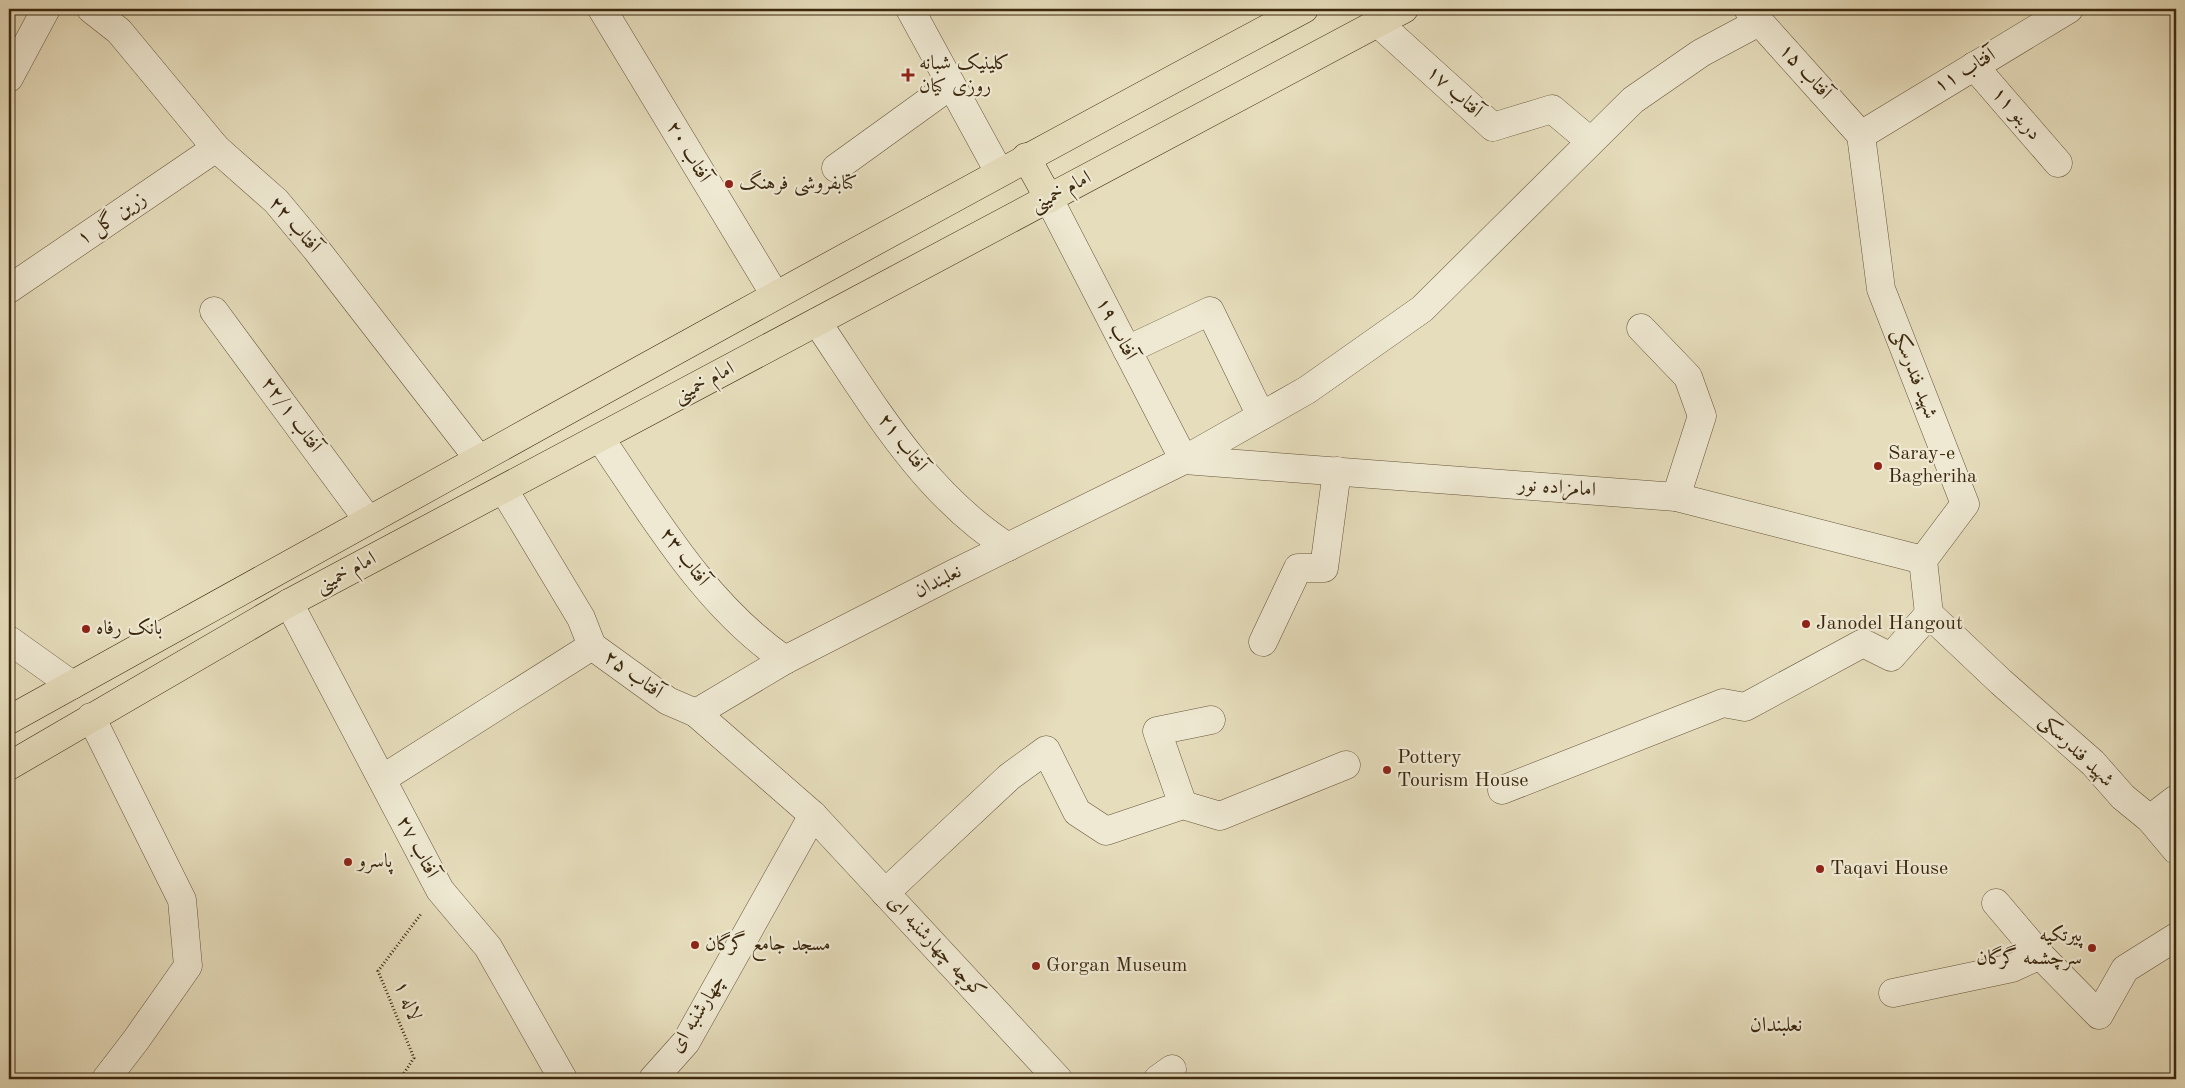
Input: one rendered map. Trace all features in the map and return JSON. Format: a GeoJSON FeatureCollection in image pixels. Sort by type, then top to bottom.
{"type":"FeatureCollection","features":[{"type":"Feature","properties":{"kind":"main road","name":"امام خمینی"},"geometry":{"type":"LineString","coordinates":[[9,720],[478,458],[1026,157],[1304,9]]}},
{"type":"Feature","properties":{"kind":"main road","name":"امام خمینی"},"geometry":{"type":"LineString","coordinates":[[9,766],[289,603],[1404,9]]}},
{"type":"Feature","properties":{"kind":"main road"},"geometry":{"type":"LineString","coordinates":[[1026,157],[1049,199]]}},
{"type":"Feature","properties":{"kind":"street"},"geometry":{"type":"LineString","coordinates":[[9,78],[46,9]]}},
{"type":"Feature","properties":{"kind":"street","name":"آفتاب ۲۲"},"geometry":{"type":"LineString","coordinates":[[91,9],[119,31],[216,148],[282,208],[478,458]]}},
{"type":"Feature","properties":{"kind":"street","name":"۲۰ آفتاب"},"geometry":{"type":"LineString","coordinates":[[602,9],[775,295]]}},
{"type":"Feature","properties":{"kind":"street"},"geometry":{"type":"LineString","coordinates":[[910,9],[999,172]]}},
{"type":"Feature","properties":{"kind":"street","name":"آفتاب ۱۱"},"geometry":{"type":"LineString","coordinates":[[1861,135],[2069,9]]}},
{"type":"Feature","properties":{"kind":"street","name":"آفتاب ۱۵"},"geometry":{"type":"LineString","coordinates":[[1754,15],[1861,135]]}},
{"type":"Feature","properties":{"kind":"street","name":"نعلبندان"},"geometry":{"type":"LineString","coordinates":[[696,713],[785,660],[1184,460],[1307,390],[1422,309],[1633,100],[1754,15]]}},
{"type":"Feature","properties":{"kind":"street","name":"۱۷ آفتاب"},"geometry":{"type":"LineString","coordinates":[[1378,23],[1493,127],[1552,109],[1590,142]]}},
{"type":"Feature","properties":{"kind":"street","name":"۱۱ دربنو"},"geometry":{"type":"LineString","coordinates":[[1974,66],[2058,163]]}},
{"type":"Feature","properties":{"kind":"street"},"geometry":{"type":"LineString","coordinates":[[836,168],[951,85]]}},
{"type":"Feature","properties":{"kind":"street","name":"شهید فندرسکی"},"geometry":{"type":"LineString","coordinates":[[1861,135],[1881,289],[1965,504],[1923,560]]}},
{"type":"Feature","properties":{"kind":"street","name":"۱ زرین گل"},"geometry":{"type":"LineString","coordinates":[[9,289],[216,148]]}},
{"type":"Feature","properties":{"kind":"street","name":"۱۹ آفتاب"},"geometry":{"type":"LineString","coordinates":[[1049,199],[1184,460]]}},
{"type":"Feature","properties":{"kind":"street","name":"آفتاب ۲۲/۱"},"geometry":{"type":"LineString","coordinates":[[214,311],[368,520]]}},
{"type":"Feature","properties":{"kind":"street"},"geometry":{"type":"LineString","coordinates":[[1127,350],[1210,311],[1261,416]]}},
{"type":"Feature","properties":{"kind":"street","name":"آفتاب ۲۱"},"geometry":{"type":"LineString","coordinates":[[817,322],[902,448],[921,470],[981,530],[1008,547]]}},
{"type":"Feature","properties":{"kind":"street"},"geometry":{"type":"LineString","coordinates":[[1641,328],[1688,376],[1702,416],[1676,496]]}},
{"type":"Feature","properties":{"kind":"street","name":"آفتاب ۲۳"},"geometry":{"type":"LineString","coordinates":[[600,438],[687,564],[706,587],[766,646],[785,660]]}},
{"type":"Feature","properties":{"kind":"street","name":"امامزاده نور"},"geometry":{"type":"LineString","coordinates":[[1184,460],[1676,496],[1923,560]]}},
{"type":"Feature","properties":{"kind":"street"},"geometry":{"type":"LineString","coordinates":[[1263,642],[1298,568],[1324,568],[1337,471]]}},
{"type":"Feature","properties":{"kind":"street","name":"آفتاب ۲۵"},"geometry":{"type":"LineString","coordinates":[[504,490],[581,618],[592,646],[668,701],[696,713],[813,815]]}},
{"type":"Feature","properties":{"kind":"street"},"geometry":{"type":"LineString","coordinates":[[1502,790],[1723,703],[1745,707],[1863,643],[1891,657],[1929,614],[1923,560]]}},
{"type":"Feature","properties":{"kind":"street","name":"آفتاب ۲۷"},"geometry":{"type":"LineString","coordinates":[[289,603],[440,890],[488,947],[563,1079]]}},
{"type":"Feature","properties":{"kind":"street","name":"شهید فندرسکی"},"geometry":{"type":"LineString","coordinates":[[1929,614],[2001,682],[2093,763],[2123,797],[2150,819],[2176,850]]}},
{"type":"Feature","properties":{"kind":"street"},"geometry":{"type":"LineString","coordinates":[[9,640],[72,685]]}},
{"type":"Feature","properties":{"kind":"street"},"geometry":{"type":"LineString","coordinates":[[382,779],[592,646]]}},
{"type":"Feature","properties":{"kind":"street"},"geometry":{"type":"LineString","coordinates":[[91,717],[182,900],[188,966],[106,1079]]}},
{"type":"Feature","properties":{"kind":"street"},"geometry":{"type":"LineString","coordinates":[[1183,805],[1157,731],[1211,720]]}},
{"type":"Feature","properties":{"kind":"street"},"geometry":{"type":"LineString","coordinates":[[885,893],[1009,777],[1046,750],[1077,812],[1106,831],[1183,805],[1220,816],[1346,765]]}},
{"type":"Feature","properties":{"kind":"street"},"geometry":{"type":"LineString","coordinates":[[2150,819],[2176,799]]}},
{"type":"Feature","properties":{"kind":"street","name":"کوچه چهارشنبه ای"},"geometry":{"type":"LineString","coordinates":[[813,815],[1058,1079]]}},
{"type":"Feature","properties":{"kind":"street","name":"چهارشنبه ای"},"geometry":{"type":"LineString","coordinates":[[653,1079],[686,1042],[813,815]]}},
{"type":"Feature","properties":{"kind":"street"},"geometry":{"type":"LineString","coordinates":[[1996,903],[2040,955],[2098,1015],[2125,969],[2176,937]]}},
{"type":"Feature","properties":{"kind":"street"},"geometry":{"type":"LineString","coordinates":[[1893,993],[2012,968],[2040,955]]}},
{"type":"Feature","properties":{"kind":"path","name":"لاله ۱"},"geometry":{"type":"LineString","coordinates":[[400,1079],[414,1058],[378,971],[440,890]]}},
{"type":"Feature","properties":{"kind":"place","name":"کلینیک شبانه روزی کیان"},"geometry":{"type":"Point","coordinates":[908,75]}},
{"type":"Feature","properties":{"kind":"place","name":"کتابفروشی فرهنگ"},"geometry":{"type":"Point","coordinates":[729,184]}},
{"type":"Feature","properties":{"kind":"place","name":"Saray-e Bagheriha"},"geometry":{"type":"Point","coordinates":[1878,466]}},
{"type":"Feature","properties":{"kind":"place","name":"Janodel Hangout"},"geometry":{"type":"Point","coordinates":[1806,624]}},
{"type":"Feature","properties":{"kind":"place","name":"بانک رفاه"},"geometry":{"type":"Point","coordinates":[86,629]}},
{"type":"Feature","properties":{"kind":"place","name":"Pottery Tourism House"},"geometry":{"type":"Point","coordinates":[1387,770]}},
{"type":"Feature","properties":{"kind":"place","name":"پاسرو"},"geometry":{"type":"Point","coordinates":[348,862]}},
{"type":"Feature","properties":{"kind":"place","name":"Taqavi House"},"geometry":{"type":"Point","coordinates":[1820,869]}},
{"type":"Feature","properties":{"kind":"place","name":"مسجد جامع گرگان"},"geometry":{"type":"Point","coordinates":[695,945]}},
{"type":"Feature","properties":{"kind":"place","name":"پیرتکیه سرچشمه گرگان"},"geometry":{"type":"Point","coordinates":[2092,948]}},
{"type":"Feature","properties":{"kind":"place","name":"Gorgan Museum"},"geometry":{"type":"Point","coordinates":[1036,966]}},
{"type":"Feature","properties":{"kind":"district","name":"نعلبندان"},"geometry":{"type":"Point","coordinates":[1776,1025]}}]}
